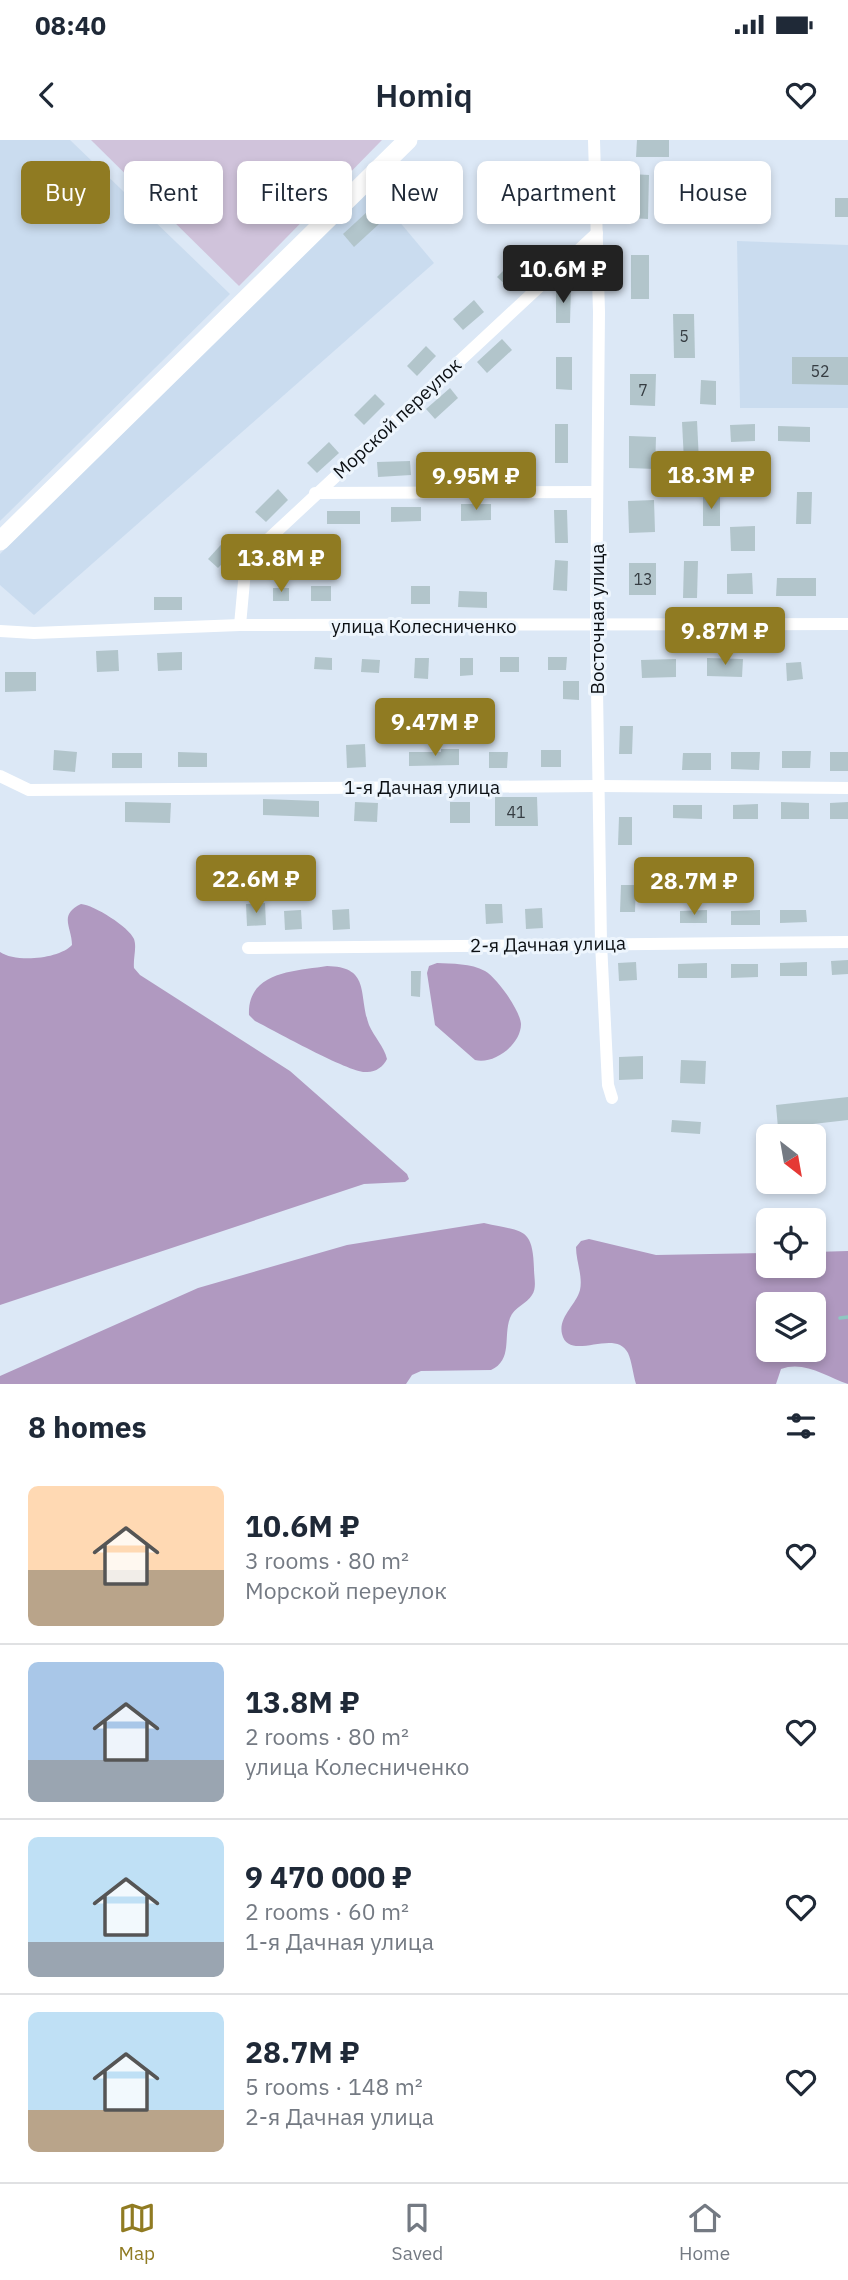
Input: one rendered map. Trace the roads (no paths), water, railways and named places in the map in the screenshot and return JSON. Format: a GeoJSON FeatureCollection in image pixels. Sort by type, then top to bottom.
{"type":"FeatureCollection","features":[{"type":"Feature","properties":{"kind":"main road"},"geometry":{"type":"LineString","coordinates":[[0,541],[408,140]]}},
{"type":"Feature","properties":{"kind":"street","name":"Восточная улица"},"geometry":{"type":"LineString","coordinates":[[594,140],[599,312],[596,626],[601,943],[608,1085],[612,1097]]}},
{"type":"Feature","properties":{"kind":"street","name":"Морской переулок"},"geometry":{"type":"LineString","coordinates":[[240,625],[246,560],[597,233]]}},
{"type":"Feature","properties":{"kind":"street"},"geometry":{"type":"LineString","coordinates":[[315,494],[597,492]]}},
{"type":"Feature","properties":{"kind":"street","name":"улица Колесниченко"},"geometry":{"type":"LineString","coordinates":[[0,631],[34,633],[240,625],[848,624]]}},
{"type":"Feature","properties":{"kind":"street","name":"1-я Дачная улица"},"geometry":{"type":"LineString","coordinates":[[0,776],[29,790],[599,786],[848,788]]}},
{"type":"Feature","properties":{"kind":"street","name":"2-я Дачная улица"},"geometry":{"type":"LineString","coordinates":[[248,948],[848,942]]}},
{"type":"Feature","properties":{"kind":"waterway"},"geometry":{"type":"LineString","coordinates":[[840,1318],[848,1317]]}}]}
